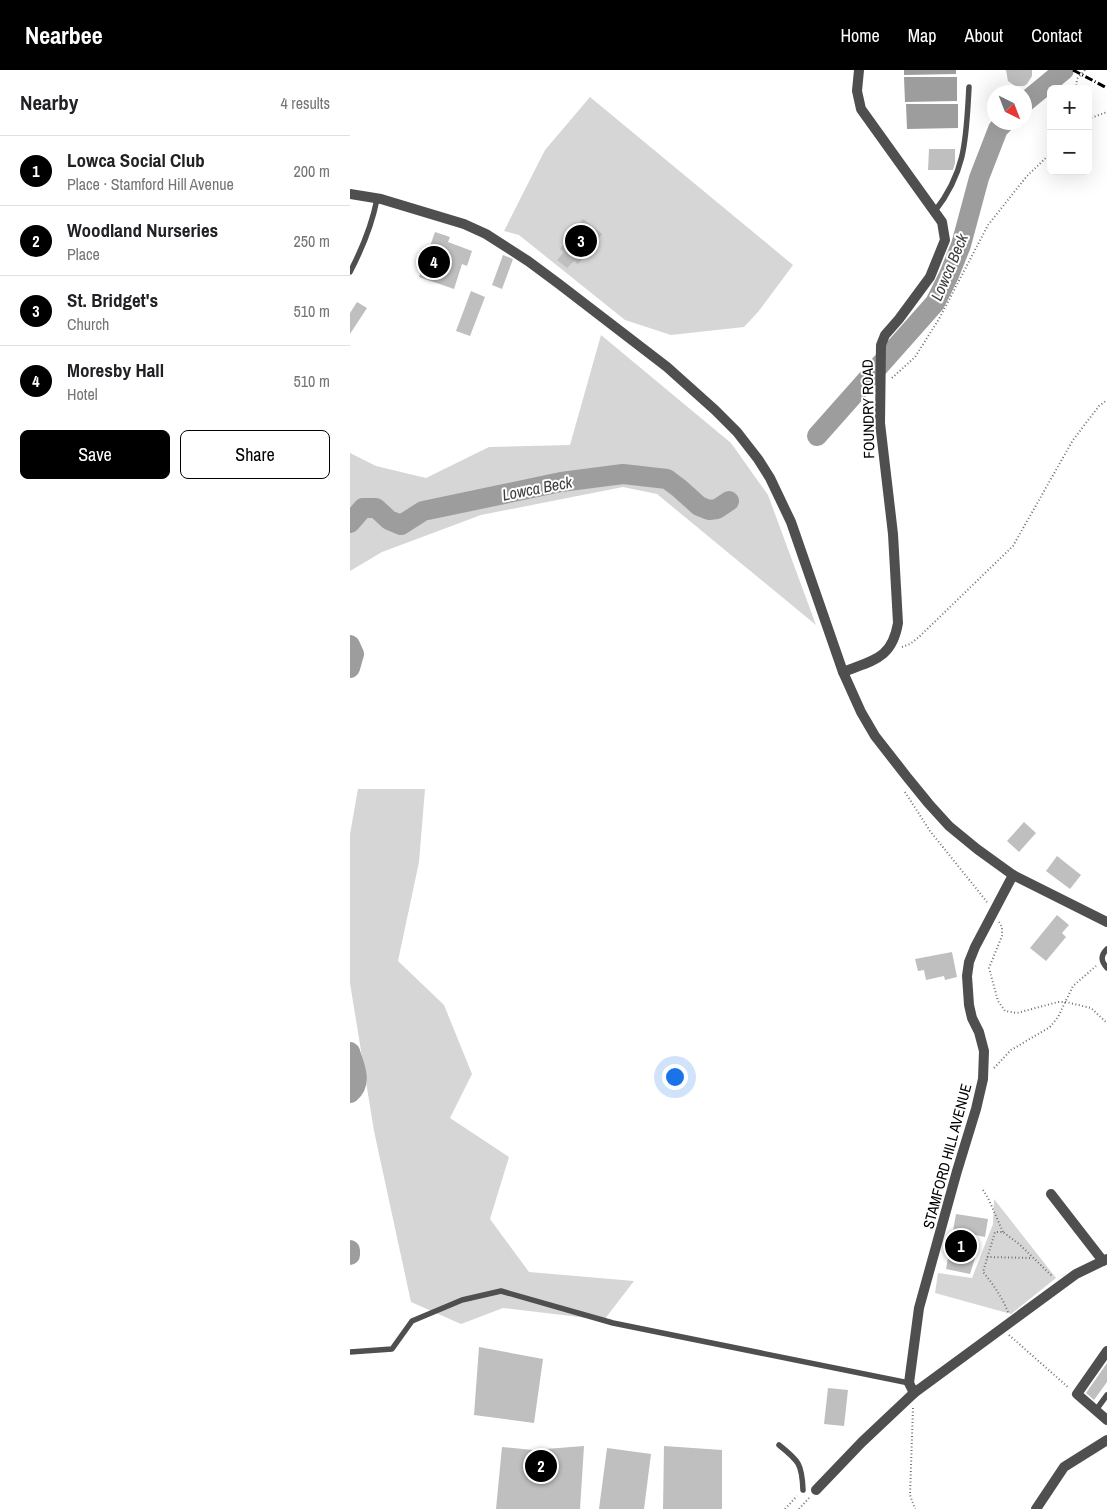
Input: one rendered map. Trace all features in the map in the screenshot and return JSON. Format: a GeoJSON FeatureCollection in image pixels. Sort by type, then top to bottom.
{"type":"FeatureCollection","features":[{"type":"Feature","properties":{"kind":"street","name":"FOUNDRY ROAD"},"geometry":{"type":"LineString","coordinates":[[859,70],[857,91],[860,109],[935,211],[942,222],[945,240],[930,277],[885,335],[881,345],[880,423],[893,534],[898,623],[892,644]]}},
{"type":"Feature","properties":{"kind":"street"},"geometry":{"type":"LineString","coordinates":[[350,194],[377,199],[443,217],[486,234],[528,261],[667,367],[715,410],[747,445],[770,478],[791,522],[843,672],[868,725],[928,804],[962,838],[1013,875],[1107,922]]}},
{"type":"Feature","properties":{"kind":"street"},"geometry":{"type":"LineString","coordinates":[[843,672],[881,656],[892,644]]}},
{"type":"Feature","properties":{"kind":"street","name":"STAMFORD HILL AVENUE"},"geometry":{"type":"LineString","coordinates":[[908,1383],[920,1308],[983,1079],[984,1051],[969,1005],[967,976],[969,962],[1013,875]]}},
{"type":"Feature","properties":{"kind":"street"},"geometry":{"type":"LineString","coordinates":[[816,1490],[862,1442],[914,1393],[1076,1274],[1105,1260],[1051,1194]]}},
{"type":"Feature","properties":{"kind":"street"},"geometry":{"type":"LineString","coordinates":[[1107,1351],[1077,1394],[1107,1420]]}},
{"type":"Feature","properties":{"kind":"street"},"geometry":{"type":"LineString","coordinates":[[908,1383],[914,1393]]}},
{"type":"Feature","properties":{"kind":"street"},"geometry":{"type":"LineString","coordinates":[[1036,1509],[1064,1467],[1107,1440]]}},
{"type":"Feature","properties":{"kind":"lane"},"geometry":{"type":"LineString","coordinates":[[935,211],[948,192],[961,162],[966,141],[970,87]]}},
{"type":"Feature","properties":{"kind":"lane"},"geometry":{"type":"LineString","coordinates":[[350,272],[360,253],[373,219],[377,199]]}},
{"type":"Feature","properties":{"kind":"lane"},"geometry":{"type":"LineString","coordinates":[[1107,949],[1103,953],[1102,961],[1107,968]]}},
{"type":"Feature","properties":{"kind":"lane"},"geometry":{"type":"LineString","coordinates":[[350,1352],[392,1349],[412,1321],[462,1300],[501,1291],[613,1323],[908,1383]]}},
{"type":"Feature","properties":{"kind":"lane"},"geometry":{"type":"LineString","coordinates":[[1096,1410],[1107,1395]]}},
{"type":"Feature","properties":{"kind":"lane"},"geometry":{"type":"LineString","coordinates":[[779,1445],[792,1455],[801,1466],[803,1490]]}},
{"type":"Feature","properties":{"kind":"path"},"geometry":{"type":"LineString","coordinates":[[1076,85],[1077,79],[1085,70]]}},
{"type":"Feature","properties":{"kind":"path"},"geometry":{"type":"LineString","coordinates":[[1092,118],[1107,112]]}},
{"type":"Feature","properties":{"kind":"path"},"geometry":{"type":"LineString","coordinates":[[880,390],[915,357],[939,318],[988,225],[1027,176],[1047,157]]}},
{"type":"Feature","properties":{"kind":"path"},"geometry":{"type":"LineString","coordinates":[[892,644],[904,647],[919,637],[1013,546],[1073,440],[1098,406],[1107,400]]}},
{"type":"Feature","properties":{"kind":"path"},"geometry":{"type":"LineString","coordinates":[[903,789],[930,831],[989,907]]}},
{"type":"Feature","properties":{"kind":"path"},"geometry":{"type":"LineString","coordinates":[[996,918],[1003,932],[989,968],[998,1001],[1005,1011],[1017,1013],[1066,1002],[1091,1008],[1107,1023]]}},
{"type":"Feature","properties":{"kind":"path"},"geometry":{"type":"LineString","coordinates":[[983,1072],[990,1072],[1011,1050],[1050,1027],[1058,1017],[1073,986],[1102,961]]}},
{"type":"Feature","properties":{"kind":"path"},"geometry":{"type":"LineString","coordinates":[[983,1190],[1003,1232],[1034,1258],[1061,1285]]}},
{"type":"Feature","properties":{"kind":"path"},"geometry":{"type":"LineString","coordinates":[[1003,1232],[995,1232],[983,1272],[1005,1303],[1012,1321]]}},
{"type":"Feature","properties":{"kind":"path"},"geometry":{"type":"LineString","coordinates":[[987,1257],[1034,1258]]}},
{"type":"Feature","properties":{"kind":"path"},"geometry":{"type":"LineString","coordinates":[[1002,1329],[1077,1394]]}},
{"type":"Feature","properties":{"kind":"path"},"geometry":{"type":"LineString","coordinates":[[914,1393],[910,1496],[916,1509]]}},
{"type":"Feature","properties":{"kind":"path"},"geometry":{"type":"LineString","coordinates":[[799,1509],[816,1490]]}},
{"type":"Feature","properties":{"kind":"shaded area"},"geometry":{"type":"Polygon","coordinates":[[[904,70],[956,70],[956,74],[904,75],[904,70]]]}},
{"type":"Feature","properties":{"kind":"shaded area"},"geometry":{"type":"Polygon","coordinates":[[[904,77],[957,77],[957,101],[905,102],[904,77]]]}},
{"type":"Feature","properties":{"kind":"shaded area"},"geometry":{"type":"Polygon","coordinates":[[[590,97],[793,265],[758,312],[744,327],[671,335],[625,320],[519,235],[504,231],[545,150],[590,97]]]}},
{"type":"Feature","properties":{"kind":"shaded area"},"geometry":{"type":"Polygon","coordinates":[[[906,104],[958,104],[958,128],[907,129],[906,104]]]}},
{"type":"Feature","properties":{"kind":"shaded area"},"geometry":{"type":"Polygon","coordinates":[[[601,335],[731,443],[768,495],[816,625],[657,494],[623,487],[481,515],[382,552],[350,571],[350,453],[376,466],[426,478],[489,447],[570,445],[601,335]]]}},
{"type":"Feature","properties":{"kind":"shaded area"},"geometry":{"type":"Polygon","coordinates":[[[358,789],[425,789],[419,862],[398,961],[444,1005],[472,1074],[450,1118],[509,1157],[490,1219],[529,1272],[634,1281],[604,1320],[503,1308],[461,1324],[411,1302],[374,1131],[350,983],[350,834],[358,789]]]}},
{"type":"Feature","properties":{"kind":"shaded area"},"geometry":{"type":"Polygon","coordinates":[[[994,1199],[1056,1278],[1011,1314],[935,1293],[938,1273],[972,1278],[993,1224],[994,1199]]]}},
{"type":"Feature","properties":{"kind":"building"},"geometry":{"type":"Polygon","coordinates":[[[1006,70],[1032,70],[1032,76],[1026,85],[1014,85],[1008,81],[1006,70]]]}},
{"type":"Feature","properties":{"kind":"building"},"geometry":{"type":"Polygon","coordinates":[[[929,149],[955,149],[953,170],[928,170],[929,149]]]}},
{"type":"Feature","properties":{"kind":"building"},"geometry":{"type":"Polygon","coordinates":[[[583,219],[602,234],[578,264],[574,261],[567,268],[557,260],[564,252],[560,249],[583,219]]]}},
{"type":"Feature","properties":{"kind":"building"},"geometry":{"type":"Polygon","coordinates":[[[435,232],[450,237],[448,242],[472,251],[467,266],[462,264],[454,289],[419,277],[435,232]]]}},
{"type":"Feature","properties":{"kind":"building"},"geometry":{"type":"Polygon","coordinates":[[[503,255],[513,259],[502,289],[492,285],[503,255]]]}},
{"type":"Feature","properties":{"kind":"building"},"geometry":{"type":"Polygon","coordinates":[[[471,291],[485,297],[470,336],[456,331],[471,291]]]}},
{"type":"Feature","properties":{"kind":"building"},"geometry":{"type":"Polygon","coordinates":[[[357,302],[367,308],[350,334],[350,313],[357,302]]]}},
{"type":"Feature","properties":{"kind":"building"},"geometry":{"type":"Polygon","coordinates":[[[1024,822],[1036,833],[1019,852],[1007,841],[1024,822]]]}},
{"type":"Feature","properties":{"kind":"building"},"geometry":{"type":"Polygon","coordinates":[[[1057,856],[1081,875],[1070,889],[1046,871],[1057,856]]]}},
{"type":"Feature","properties":{"kind":"building"},"geometry":{"type":"Polygon","coordinates":[[[1057,915],[1069,925],[1062,933],[1066,937],[1046,961],[1030,948],[1057,915]]]}},
{"type":"Feature","properties":{"kind":"building"},"geometry":{"type":"Polygon","coordinates":[[[952,952],[957,977],[945,980],[944,976],[926,980],[924,970],[918,971],[915,959],[952,952]]]}},
{"type":"Feature","properties":{"kind":"building"},"geometry":{"type":"Polygon","coordinates":[[[956,1214],[988,1219],[985,1237],[975,1235],[970,1256],[975,1258],[970,1274],[946,1269],[956,1214]]]}},
{"type":"Feature","properties":{"kind":"building"},"geometry":{"type":"Polygon","coordinates":[[[479,1347],[543,1359],[534,1423],[474,1415],[479,1347]]]}},
{"type":"Feature","properties":{"kind":"building"},"geometry":{"type":"Polygon","coordinates":[[[1107,1363],[1107,1382],[1094,1400],[1086,1393],[1107,1363]]]}},
{"type":"Feature","properties":{"kind":"building"},"geometry":{"type":"Polygon","coordinates":[[[828,1388],[848,1390],[844,1426],[824,1424],[828,1388]]]}},
{"type":"Feature","properties":{"kind":"building"},"geometry":{"type":"Polygon","coordinates":[[[584,1446],[580,1509],[496,1509],[502,1447],[533,1450],[584,1446]]]}},
{"type":"Feature","properties":{"kind":"building"},"geometry":{"type":"Polygon","coordinates":[[[664,1446],[722,1450],[722,1509],[663,1509],[664,1446]]]}},
{"type":"Feature","properties":{"kind":"building"},"geometry":{"type":"Polygon","coordinates":[[[607,1448],[651,1454],[644,1509],[599,1509],[607,1448]]]}},
{"type":"Feature","properties":{"kind":"waterway","name":"Lowca Beck"},"geometry":{"type":"LineString","coordinates":[[1032,96],[1064,70]]}},
{"type":"Feature","properties":{"kind":"waterway","name":"Lowca Beck"},"geometry":{"type":"LineString","coordinates":[[817,436],[935,303],[961,245],[979,178],[998,130]]}},
{"type":"Feature","properties":{"kind":"waterway","name":"Lowca Beck"},"geometry":{"type":"LineString","coordinates":[[350,523],[363,508],[376,508],[389,520],[401,525],[423,511],[561,482],[623,474],[667,479],[699,506],[709,510],[717,509],[729,501]]}},
{"type":"Feature","properties":{"kind":"waterway","name":"Lowca Beck"},"geometry":{"type":"LineString","coordinates":[[350,645],[354,654],[350,668]]}},
{"type":"Feature","properties":{"kind":"waterway","name":"Lowca Beck"},"geometry":{"type":"LineString","coordinates":[[350,1052],[357,1079],[354,1089],[350,1093]]}},
{"type":"Feature","properties":{"kind":"waterway","name":"Lowca Beck"},"geometry":{"type":"LineString","coordinates":[[350,1250],[350,1255]]}},
{"type":"Feature","properties":{"kind":"railway"},"geometry":{"type":"LineString","coordinates":[[1073,70],[1107,88]]}},
{"type":"Feature","properties":{"kind":"place","name":"St. Bridget's"},"geometry":{"type":"Point","coordinates":[581,241]}},
{"type":"Feature","properties":{"kind":"place","name":"Moresby Hall"},"geometry":{"type":"Point","coordinates":[434,262]}},
{"type":"Feature","properties":{"kind":"place","name":"Lowca Social Club"},"geometry":{"type":"Point","coordinates":[961,1246]}},
{"type":"Feature","properties":{"kind":"place","name":"Woodland Nurseries"},"geometry":{"type":"Point","coordinates":[541,1466]}}]}
